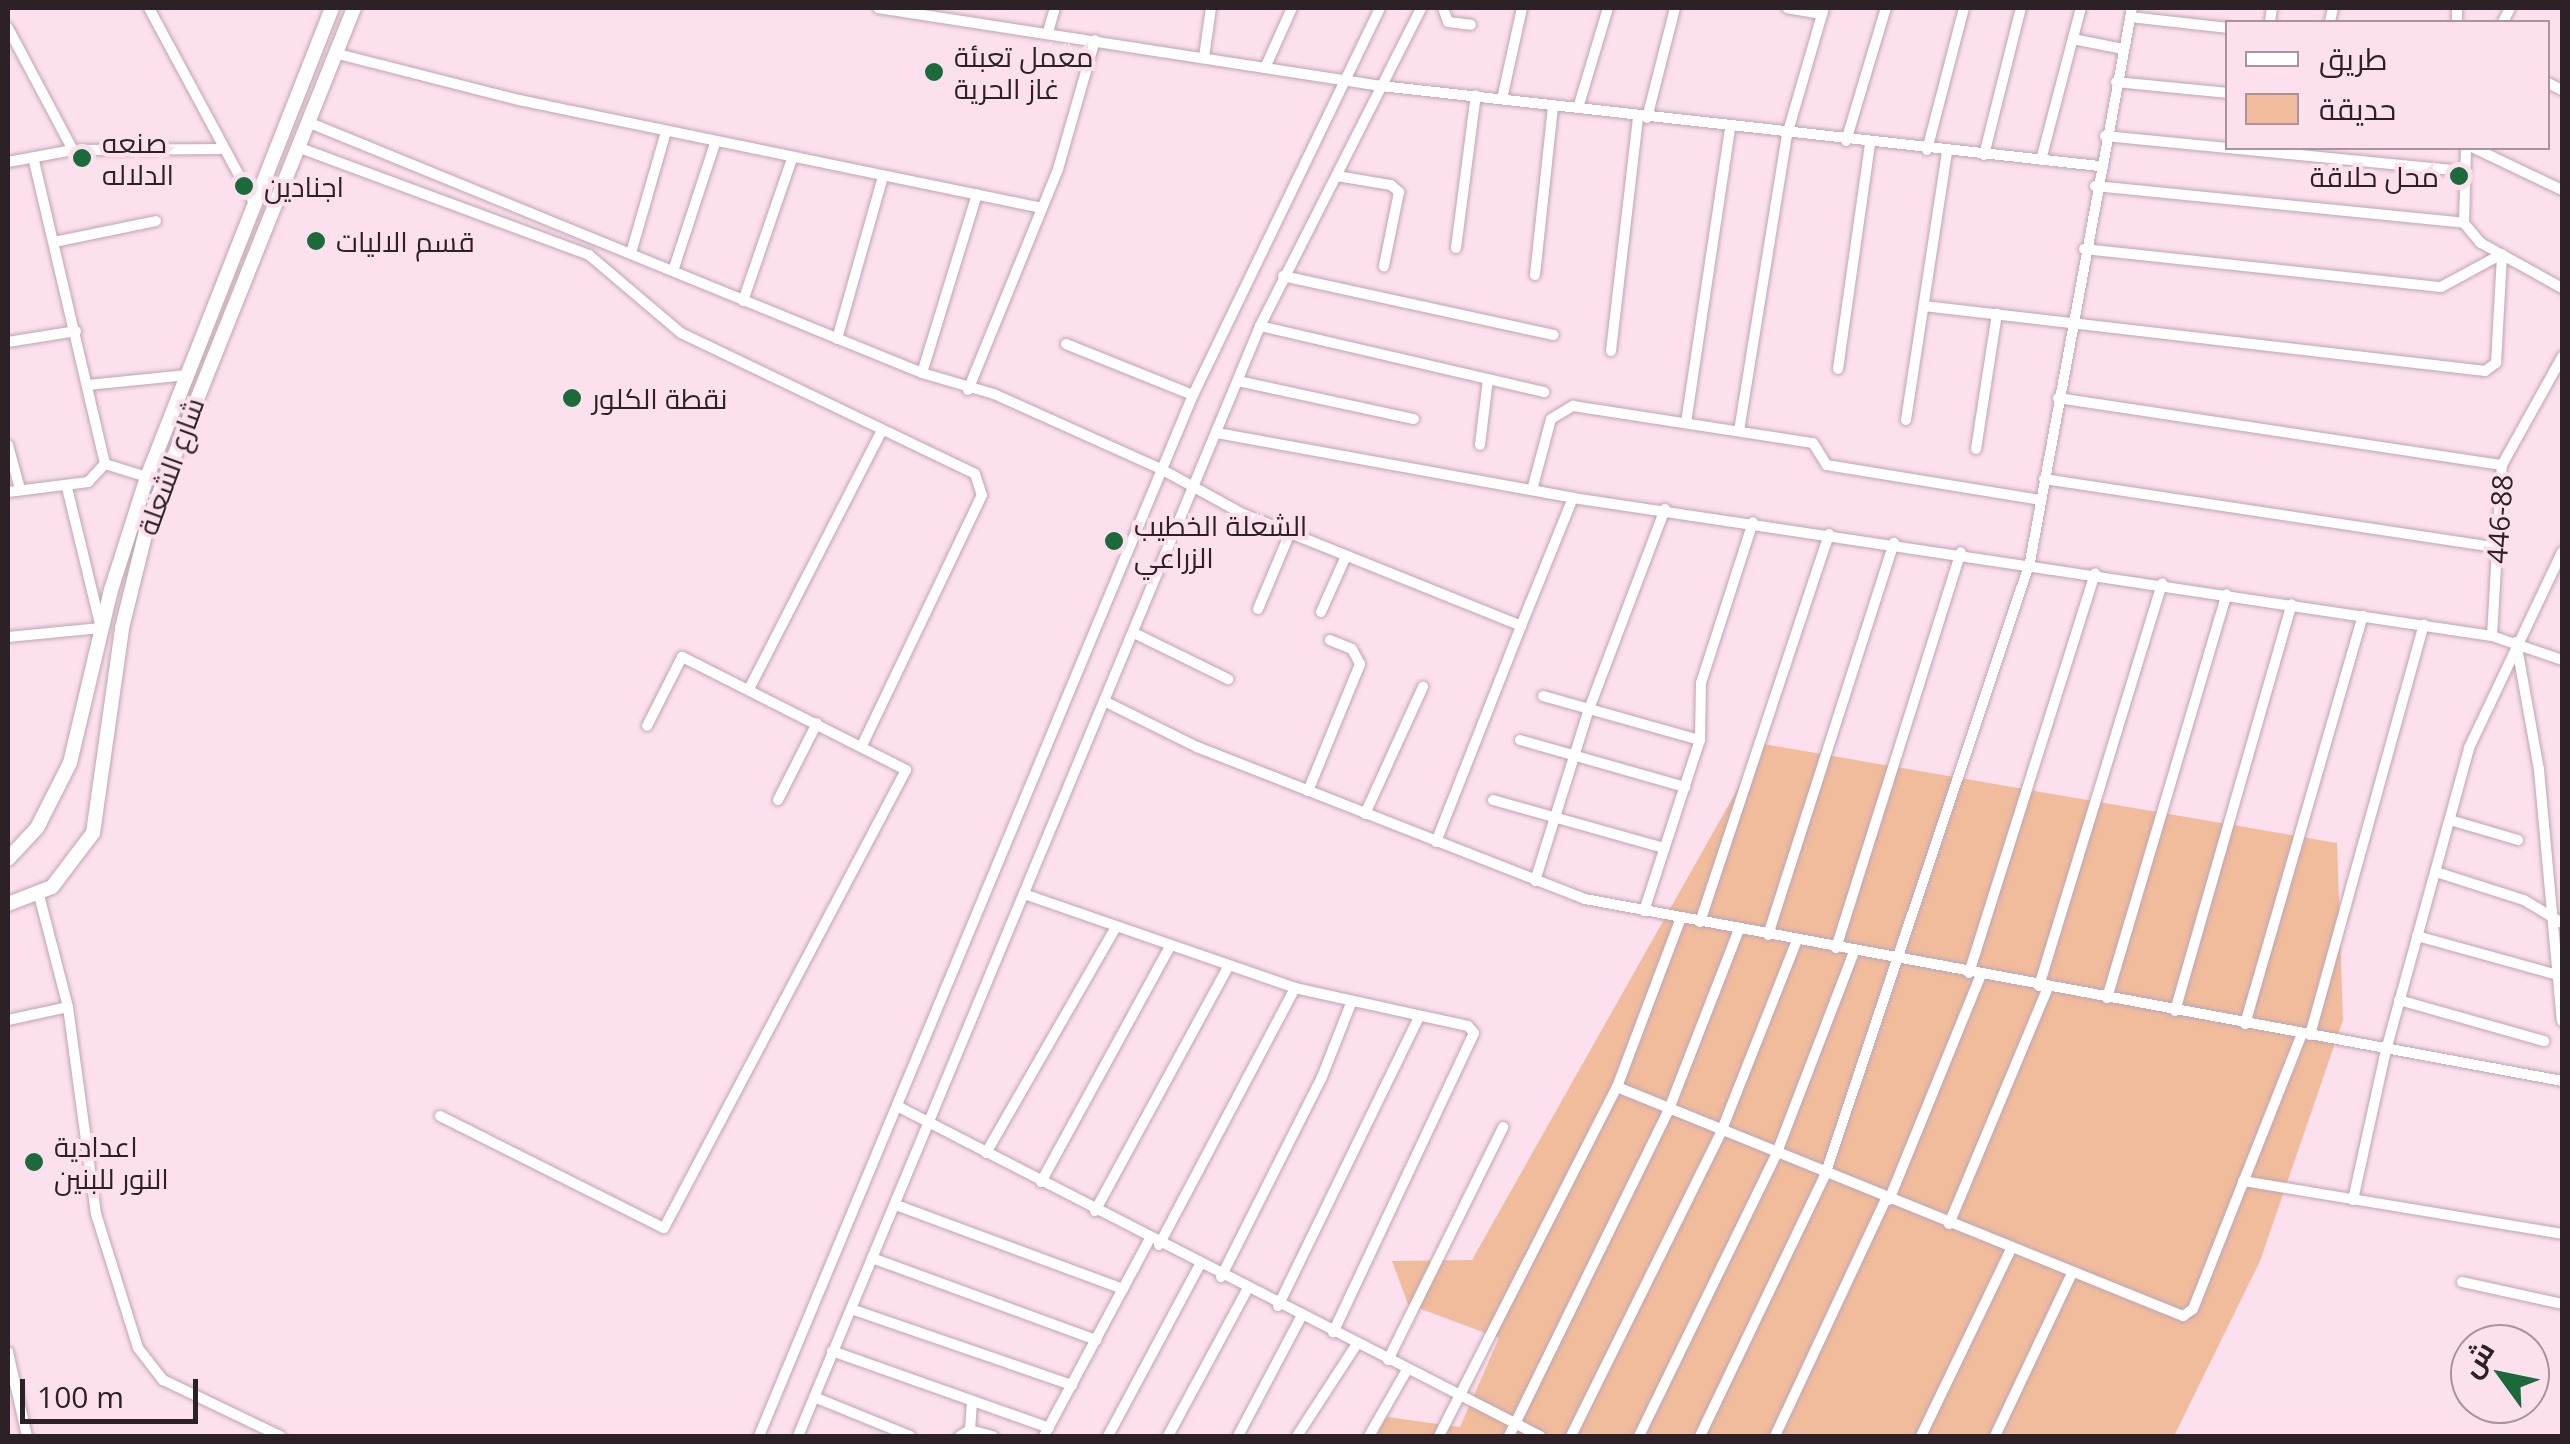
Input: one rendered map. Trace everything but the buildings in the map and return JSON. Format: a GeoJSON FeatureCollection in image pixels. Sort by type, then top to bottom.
{"type":"FeatureCollection","features":[{"type":"Feature","properties":{"kind":"main road","name":"شارع الشعلة"},"geometry":{"type":"LineString","coordinates":[[8,859],[37,828],[70,762],[101,628],[146,477],[332,8]]}},
{"type":"Feature","properties":{"kind":"main road","name":"شارع الشعلة"},"geometry":{"type":"LineString","coordinates":[[8,904],[39,896],[69,871],[93,833],[122,628],[149,520],[354,8]]}},
{"type":"Feature","properties":{"kind":"street"},"geometry":{"type":"LineString","coordinates":[[149,8],[222,150],[256,206]]}},
{"type":"Feature","properties":{"kind":"street"},"geometry":{"type":"LineString","coordinates":[[878,8],[978,13],[1048,32],[1344,82],[1476,95],[1730,129],[2099,166]]}},
{"type":"Feature","properties":{"kind":"street"},"geometry":{"type":"LineString","coordinates":[[1048,32],[1055,8]]}},
{"type":"Feature","properties":{"kind":"street"},"geometry":{"type":"LineString","coordinates":[[1204,57],[1211,8]]}},
{"type":"Feature","properties":{"kind":"street"},"geometry":{"type":"LineString","coordinates":[[1265,68],[1292,8]]}},
{"type":"Feature","properties":{"kind":"street"},"geometry":{"type":"LineString","coordinates":[[760,1436],[1193,395],[1380,8]]}},
{"type":"Feature","properties":{"kind":"street"},"geometry":{"type":"LineString","coordinates":[[798,1436],[1260,326],[1421,8]]}},
{"type":"Feature","properties":{"kind":"street"},"geometry":{"type":"LineString","coordinates":[[1443,8],[1448,22],[1471,26]]}},
{"type":"Feature","properties":{"kind":"street"},"geometry":{"type":"LineString","coordinates":[[1502,100],[1522,8]]}},
{"type":"Feature","properties":{"kind":"street"},"geometry":{"type":"LineString","coordinates":[[1578,108],[1608,8]]}},
{"type":"Feature","properties":{"kind":"street"},"geometry":{"type":"LineString","coordinates":[[1610,351],[1643,117],[1675,8]]}},
{"type":"Feature","properties":{"kind":"street"},"geometry":{"type":"LineString","coordinates":[[1738,431],[1787,135],[1823,11],[1786,8]]}},
{"type":"Feature","properties":{"kind":"street"},"geometry":{"type":"LineString","coordinates":[[1846,141],[1886,8]]}},
{"type":"Feature","properties":{"kind":"street"},"geometry":{"type":"LineString","coordinates":[[1927,150],[1964,8]]}},
{"type":"Feature","properties":{"kind":"street"},"geometry":{"type":"LineString","coordinates":[[1984,155],[2021,8]]}},
{"type":"Feature","properties":{"kind":"street"},"geometry":{"type":"LineString","coordinates":[[2042,160],[2081,8]]}},
{"type":"Feature","properties":{"kind":"street"},"geometry":{"type":"LineString","coordinates":[[1700,1436],[1826,1175],[2030,562],[2099,166],[2131,12],[2225,28]]}},
{"type":"Feature","properties":{"kind":"street"},"geometry":{"type":"LineString","coordinates":[[8,28],[72,150]]}},
{"type":"Feature","properties":{"kind":"street"},"geometry":{"type":"LineString","coordinates":[[2073,39],[2123,49]]}},
{"type":"Feature","properties":{"kind":"street"},"geometry":{"type":"LineString","coordinates":[[968,390],[1042,208],[1095,40]]}},
{"type":"Feature","properties":{"kind":"street"},"geometry":{"type":"LineString","coordinates":[[338,54],[715,143],[1042,208]]}},
{"type":"Feature","properties":{"kind":"street"},"geometry":{"type":"LineString","coordinates":[[2116,82],[2225,93]]}},
{"type":"Feature","properties":{"kind":"street"},"geometry":{"type":"LineString","coordinates":[[1456,248],[1476,95]]}},
{"type":"Feature","properties":{"kind":"street"},"geometry":{"type":"LineString","coordinates":[[1535,275],[1552,106]]}},
{"type":"Feature","properties":{"kind":"street"},"geometry":{"type":"LineString","coordinates":[[310,123],[922,373],[968,390],[994,394],[1161,469],[1290,534],[1520,626]]}},
{"type":"Feature","properties":{"kind":"street"},"geometry":{"type":"LineString","coordinates":[[1686,423],[1730,129]]}},
{"type":"Feature","properties":{"kind":"street"},"geometry":{"type":"LineString","coordinates":[[632,253],[666,132]]}},
{"type":"Feature","properties":{"kind":"street"},"geometry":{"type":"LineString","coordinates":[[2105,136],[2225,148]]}},
{"type":"Feature","properties":{"kind":"street"},"geometry":{"type":"LineString","coordinates":[[672,271],[715,143]]}},
{"type":"Feature","properties":{"kind":"street"},"geometry":{"type":"LineString","coordinates":[[1838,369],[1870,144]]}},
{"type":"Feature","properties":{"kind":"street"},"geometry":{"type":"LineString","coordinates":[[300,148],[589,255],[681,333],[975,474],[982,495],[862,746]]}},
{"type":"Feature","properties":{"kind":"street"},"geometry":{"type":"LineString","coordinates":[[8,162],[72,150],[222,150]]}},
{"type":"Feature","properties":{"kind":"street"},"geometry":{"type":"LineString","coordinates":[[2249,150],[2465,171]]}},
{"type":"Feature","properties":{"kind":"street"},"geometry":{"type":"LineString","coordinates":[[2464,223],[2466,150]]}},
{"type":"Feature","properties":{"kind":"street"},"geometry":{"type":"LineString","coordinates":[[2478,150],[2562,190]]}},
{"type":"Feature","properties":{"kind":"street"},"geometry":{"type":"LineString","coordinates":[[1906,420],[1947,152]]}},
{"type":"Feature","properties":{"kind":"street"},"geometry":{"type":"LineString","coordinates":[[743,301],[792,159]]}},
{"type":"Feature","properties":{"kind":"street"},"geometry":{"type":"LineString","coordinates":[[34,160],[105,464]]}},
{"type":"Feature","properties":{"kind":"street"},"geometry":{"type":"LineString","coordinates":[[837,339],[883,176]]}},
{"type":"Feature","properties":{"kind":"street"},"geometry":{"type":"LineString","coordinates":[[1337,176],[1390,184],[1399,192],[1384,266]]}},
{"type":"Feature","properties":{"kind":"street"},"geometry":{"type":"LineString","coordinates":[[2096,186],[2464,223],[2502,254],[2562,288]]}},
{"type":"Feature","properties":{"kind":"street"},"geometry":{"type":"LineString","coordinates":[[922,373],[977,194]]}},
{"type":"Feature","properties":{"kind":"street"},"geometry":{"type":"LineString","coordinates":[[54,242],[156,221]]}},
{"type":"Feature","properties":{"kind":"street"},"geometry":{"type":"LineString","coordinates":[[2084,249],[2442,287],[2502,254]]}},
{"type":"Feature","properties":{"kind":"street"},"geometry":{"type":"LineString","coordinates":[[1924,306],[2485,371],[2496,362],[2502,254]]}},
{"type":"Feature","properties":{"kind":"street"},"geometry":{"type":"LineString","coordinates":[[1283,276],[1554,334]]}},
{"type":"Feature","properties":{"kind":"street"},"geometry":{"type":"LineString","coordinates":[[1976,449],[1997,314]]}},
{"type":"Feature","properties":{"kind":"street"},"geometry":{"type":"LineString","coordinates":[[1260,326],[1544,392]]}},
{"type":"Feature","properties":{"kind":"street"},"geometry":{"type":"LineString","coordinates":[[8,342],[76,331]]}},
{"type":"Feature","properties":{"kind":"street"},"geometry":{"type":"LineString","coordinates":[[1066,344],[1193,395]]}},
{"type":"Feature","properties":{"kind":"street","name":"446-88"},"geometry":{"type":"LineString","coordinates":[[2492,636],[2502,465],[2562,357]]}},
{"type":"Feature","properties":{"kind":"street"},"geometry":{"type":"LineString","coordinates":[[88,385],[188,375]]}},
{"type":"Feature","properties":{"kind":"street"},"geometry":{"type":"LineString","coordinates":[[1480,445],[1488,378]]}},
{"type":"Feature","properties":{"kind":"street"},"geometry":{"type":"LineString","coordinates":[[1238,381],[1414,419]]}},
{"type":"Feature","properties":{"kind":"street"},"geometry":{"type":"LineString","coordinates":[[2058,398],[2502,465]]}},
{"type":"Feature","properties":{"kind":"street"},"geometry":{"type":"LineString","coordinates":[[1532,490],[1551,419],[1563,407],[1812,442],[1826,465],[2040,500]]}},
{"type":"Feature","properties":{"kind":"street"},"geometry":{"type":"LineString","coordinates":[[749,689],[881,432]]}},
{"type":"Feature","properties":{"kind":"street"},"geometry":{"type":"LineString","coordinates":[[1217,433],[1573,498],[2030,562],[2492,636],[2516,641],[2562,660]]}},
{"type":"Feature","properties":{"kind":"street"},"geometry":{"type":"LineString","coordinates":[[8,445],[14,491],[67,488],[88,482],[105,464]]}},
{"type":"Feature","properties":{"kind":"street"},"geometry":{"type":"LineString","coordinates":[[105,464],[146,477]]}},
{"type":"Feature","properties":{"kind":"street"},"geometry":{"type":"LineString","coordinates":[[2044,479],[2496,547]]}},
{"type":"Feature","properties":{"kind":"street"},"geometry":{"type":"LineString","coordinates":[[8,637],[101,628],[67,488]]}},
{"type":"Feature","properties":{"kind":"street"},"geometry":{"type":"LineString","coordinates":[[1436,842],[1573,498]]}},
{"type":"Feature","properties":{"kind":"street"},"geometry":{"type":"LineString","coordinates":[[1535,881],[1589,709],[1665,509]]}},
{"type":"Feature","properties":{"kind":"street"},"geometry":{"type":"LineString","coordinates":[[1644,910],[1700,740],[1701,683],[1754,522]]}},
{"type":"Feature","properties":{"kind":"street"},"geometry":{"type":"LineString","coordinates":[[1258,609],[1290,534]]}},
{"type":"Feature","properties":{"kind":"street"},"geometry":{"type":"LineString","coordinates":[[1700,922],[1829,534]]}},
{"type":"Feature","properties":{"kind":"street"},"geometry":{"type":"LineString","coordinates":[[1768,935],[1894,543]]}},
{"type":"Feature","properties":{"kind":"street"},"geometry":{"type":"LineString","coordinates":[[1836,948],[1962,552]]}},
{"type":"Feature","properties":{"kind":"street"},"geometry":{"type":"LineString","coordinates":[[2353,1200],[2398,1000],[2478,720],[2562,552]]}},
{"type":"Feature","properties":{"kind":"street"},"geometry":{"type":"LineString","coordinates":[[1321,612],[1346,556]]}},
{"type":"Feature","properties":{"kind":"street"},"geometry":{"type":"LineString","coordinates":[[1775,1436],[1887,1200],[1975,974],[2096,573]]}},
{"type":"Feature","properties":{"kind":"street"},"geometry":{"type":"LineString","coordinates":[[1949,1224],[2043,987],[2162,584]]}},
{"type":"Feature","properties":{"kind":"street"},"geometry":{"type":"LineString","coordinates":[[2108,998],[2228,594]]}},
{"type":"Feature","properties":{"kind":"street"},"geometry":{"type":"LineString","coordinates":[[2175,1011],[2292,604]]}},
{"type":"Feature","properties":{"kind":"street"},"geometry":{"type":"LineString","coordinates":[[2246,1024],[2364,616]]}},
{"type":"Feature","properties":{"kind":"street"},"geometry":{"type":"LineString","coordinates":[[1618,1087],[1887,1200],[2189,1314],[2306,1034],[2424,625]]}},
{"type":"Feature","properties":{"kind":"street"},"geometry":{"type":"LineString","coordinates":[[1134,633],[1228,679]]}},
{"type":"Feature","properties":{"kind":"street"},"geometry":{"type":"LineString","coordinates":[[1308,791],[1360,664],[1352,649],[1330,640]]}},
{"type":"Feature","properties":{"kind":"street"},"geometry":{"type":"LineString","coordinates":[[2516,641],[2560,923],[2558,976],[2562,1020]]}},
{"type":"Feature","properties":{"kind":"street"},"geometry":{"type":"LineString","coordinates":[[440,1116],[664,1228],[906,770],[682,656],[648,726]]}},
{"type":"Feature","properties":{"kind":"street"},"geometry":{"type":"LineString","coordinates":[[1365,814],[1422,688]]}},
{"type":"Feature","properties":{"kind":"street"},"geometry":{"type":"LineString","coordinates":[[1543,696],[1700,740]]}},
{"type":"Feature","properties":{"kind":"street"},"geometry":{"type":"LineString","coordinates":[[1106,702],[1308,791],[1535,881],[1644,910],[2562,1081]]}},
{"type":"Feature","properties":{"kind":"street"},"geometry":{"type":"LineString","coordinates":[[778,800],[818,723]]}},
{"type":"Feature","properties":{"kind":"street"},"geometry":{"type":"LineString","coordinates":[[1520,740],[1684,786]]}},
{"type":"Feature","properties":{"kind":"street"},"geometry":{"type":"LineString","coordinates":[[1493,800],[1556,821],[1664,848]]}},
{"type":"Feature","properties":{"kind":"street"},"geometry":{"type":"LineString","coordinates":[[2450,820],[2518,840]]}},
{"type":"Feature","properties":{"kind":"street"},"geometry":{"type":"LineString","coordinates":[[2436,872],[2524,900],[2560,923]]}},
{"type":"Feature","properties":{"kind":"street"},"geometry":{"type":"LineString","coordinates":[[1024,894],[1296,988],[1468,1026],[1476,1041],[1334,1334]]}},
{"type":"Feature","properties":{"kind":"street"},"geometry":{"type":"LineString","coordinates":[[39,896],[68,1007],[96,1214],[138,1348],[163,1380],[280,1436]]}},
{"type":"Feature","properties":{"kind":"street"},"geometry":{"type":"LineString","coordinates":[[1439,1436],[1618,1087],[1681,918]]}},
{"type":"Feature","properties":{"kind":"street"},"geometry":{"type":"LineString","coordinates":[[986,1153],[1116,927]]}},
{"type":"Feature","properties":{"kind":"street"},"geometry":{"type":"LineString","coordinates":[[1509,1436],[1669,1110],[1740,929]]}},
{"type":"Feature","properties":{"kind":"street"},"geometry":{"type":"LineString","coordinates":[[2417,936],[2558,976]]}},
{"type":"Feature","properties":{"kind":"street"},"geometry":{"type":"LineString","coordinates":[[1570,1436],[1721,1132],[1797,940]]}},
{"type":"Feature","properties":{"kind":"street"},"geometry":{"type":"LineString","coordinates":[[1041,1182],[1170,946]]}},
{"type":"Feature","properties":{"kind":"street"},"geometry":{"type":"LineString","coordinates":[[1640,1436],[1776,1155],[1854,952]]}},
{"type":"Feature","properties":{"kind":"street"},"geometry":{"type":"LineString","coordinates":[[1095,1211],[1228,966]]}},
{"type":"Feature","properties":{"kind":"street"},"geometry":{"type":"LineString","coordinates":[[832,1350],[1046,1432],[1123,1289],[1154,1242],[1296,988]]}},
{"type":"Feature","properties":{"kind":"street"},"geometry":{"type":"LineString","coordinates":[[2398,1000],[2544,1041]]}},
{"type":"Feature","properties":{"kind":"street"},"geometry":{"type":"LineString","coordinates":[[1221,1277],[1322,1077],[1352,1001]]}},
{"type":"Feature","properties":{"kind":"street"},"geometry":{"type":"LineString","coordinates":[[8,1020],[68,1007]]}},
{"type":"Feature","properties":{"kind":"street"},"geometry":{"type":"LineString","coordinates":[[1278,1306],[1420,1017]]}},
{"type":"Feature","properties":{"kind":"street"},"geometry":{"type":"LineString","coordinates":[[899,1108],[1199,1266],[1540,1436]]}},
{"type":"Feature","properties":{"kind":"street"},"geometry":{"type":"LineString","coordinates":[[1388,1360],[1504,1128]]}},
{"type":"Feature","properties":{"kind":"street"},"geometry":{"type":"LineString","coordinates":[[2243,1181],[2562,1234]]}},
{"type":"Feature","properties":{"kind":"street"},"geometry":{"type":"LineString","coordinates":[[896,1204],[1123,1289]]}},
{"type":"Feature","properties":{"kind":"street"},"geometry":{"type":"LineString","coordinates":[[1921,1436],[2012,1249]]}},
{"type":"Feature","properties":{"kind":"street"},"geometry":{"type":"LineString","coordinates":[[872,1258],[1096,1340]]}},
{"type":"Feature","properties":{"kind":"street"},"geometry":{"type":"LineString","coordinates":[[1108,1436],[1199,1266]]}},
{"type":"Feature","properties":{"kind":"street"},"geometry":{"type":"LineString","coordinates":[[1996,1436],[2072,1273]]}},
{"type":"Feature","properties":{"kind":"street"},"geometry":{"type":"LineString","coordinates":[[2462,1282],[2562,1304]]}},
{"type":"Feature","properties":{"kind":"street"},"geometry":{"type":"LineString","coordinates":[[1168,1436],[1247,1290]]}},
{"type":"Feature","properties":{"kind":"street"},"geometry":{"type":"LineString","coordinates":[[851,1309],[1072,1385]]}},
{"type":"Feature","properties":{"kind":"street"},"geometry":{"type":"LineString","coordinates":[[1238,1436],[1301,1317]]}},
{"type":"Feature","properties":{"kind":"street"},"geometry":{"type":"LineString","coordinates":[[1297,1436],[1356,1345]]}},
{"type":"Feature","properties":{"kind":"street"},"geometry":{"type":"LineString","coordinates":[[8,1352],[27,1436]]}},
{"type":"Feature","properties":{"kind":"street"},"geometry":{"type":"LineString","coordinates":[[1369,1436],[1407,1370]]}},
{"type":"Feature","properties":{"kind":"street"},"geometry":{"type":"LineString","coordinates":[[814,1398],[910,1436]]}},
{"type":"Feature","properties":{"kind":"street"},"geometry":{"type":"LineString","coordinates":[[972,1401],[965,1433],[992,1436]]}},
{"type":"Feature","properties":{"kind":"green space"},"geometry":{"type":"Polygon","coordinates":[[[1763,744],[2337,843],[2343,1020],[2260,1261],[2174,1436],[1378,1436],[1380,1416],[1460,1427],[1499,1338],[1408,1304],[1392,1261],[1472,1260],[1763,744]]]}},
{"type":"Feature","properties":{"kind":"place","name":"معمل تعبئة غاز الحرية"},"geometry":{"type":"Point","coordinates":[934,72]}},
{"type":"Feature","properties":{"kind":"place","name":"صنعه الدلاله"},"geometry":{"type":"Point","coordinates":[82,158]}},
{"type":"Feature","properties":{"kind":"place","name":"محل حلاقة"},"geometry":{"type":"Point","coordinates":[2459,176]}},
{"type":"Feature","properties":{"kind":"place","name":"اجنادين"},"geometry":{"type":"Point","coordinates":[244,186]}},
{"type":"Feature","properties":{"kind":"place","name":"قسم الاليات"},"geometry":{"type":"Point","coordinates":[316,241]}},
{"type":"Feature","properties":{"kind":"place","name":"نقطة الكلور"},"geometry":{"type":"Point","coordinates":[572,398]}},
{"type":"Feature","properties":{"kind":"place","name":"الشعلة الخطيب الزراعي"},"geometry":{"type":"Point","coordinates":[1114,541]}},
{"type":"Feature","properties":{"kind":"place","name":"اعدادية النور للبنين"},"geometry":{"type":"Point","coordinates":[34,1162]}}]}
